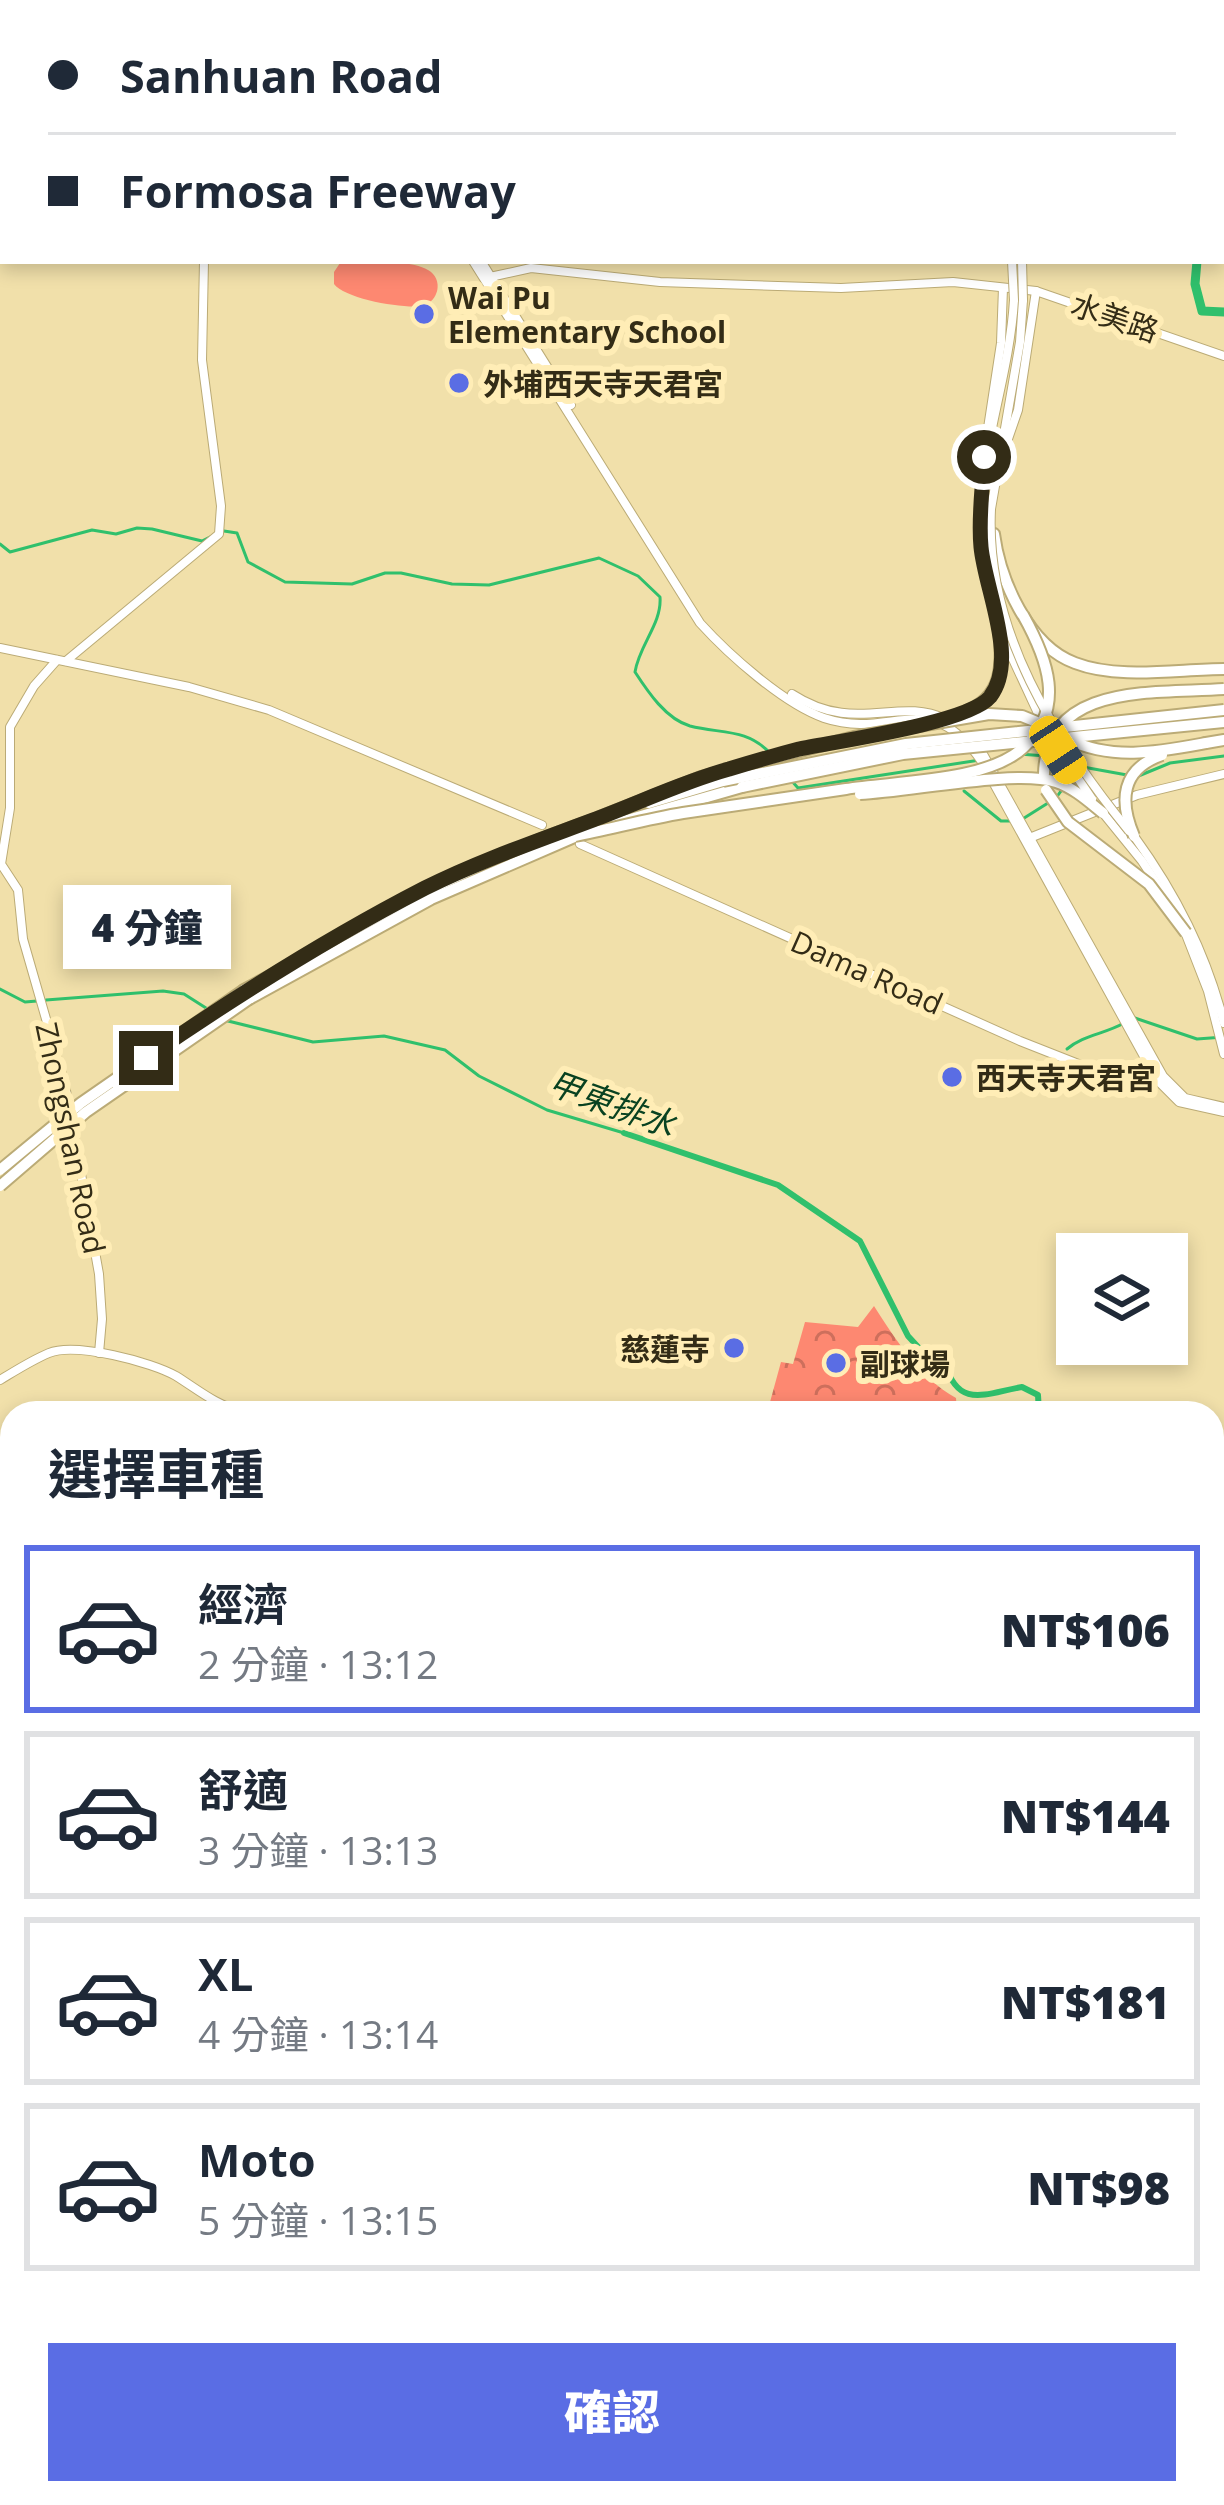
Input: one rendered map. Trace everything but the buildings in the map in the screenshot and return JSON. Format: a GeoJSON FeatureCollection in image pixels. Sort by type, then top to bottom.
{"type":"FeatureCollection","features":[{"type":"Feature","properties":{"kind":"highway"},"geometry":{"type":"LineString","coordinates":[[577,840],[677,814],[974,770],[1012,757],[1041,725],[1050,692],[1048,666],[1000,573],[991,509]]}},
{"type":"Feature","properties":{"kind":"highway"},"geometry":{"type":"LineString","coordinates":[[1023,615],[1052,648],[1074,663],[1109,670],[1224,669]]}},
{"type":"Feature","properties":{"kind":"highway"},"geometry":{"type":"LineString","coordinates":[[0,1171],[81,1103],[246,994],[428,894],[700,777],[970,711],[993,692],[1002,668],[999,626]]}},
{"type":"Feature","properties":{"kind":"highway"},"geometry":{"type":"LineString","coordinates":[[1186,933],[1149,884],[1059,812],[1046,790],[1046,750],[1057,729],[1088,704],[1224,689]]}},
{"type":"Feature","properties":{"kind":"highway"},"geometry":{"type":"LineString","coordinates":[[597,818],[826,757],[1020,730],[1224,710]]}},
{"type":"Feature","properties":{"kind":"highway"},"geometry":{"type":"LineString","coordinates":[[929,722],[1006,714],[1044,725]]}},
{"type":"Feature","properties":{"kind":"highway"},"geometry":{"type":"LineString","coordinates":[[460,880],[703,797],[809,771],[903,754],[1224,722]]}},
{"type":"Feature","properties":{"kind":"highway"},"geometry":{"type":"LineString","coordinates":[[1059,734],[1093,749],[1126,754],[1224,740]]}},
{"type":"Feature","properties":{"kind":"highway"},"geometry":{"type":"LineString","coordinates":[[1134,836],[1123,811],[1130,776],[1145,761],[1206,743]]}},
{"type":"Feature","properties":{"kind":"highway"},"geometry":{"type":"LineString","coordinates":[[791,798],[1020,778],[1058,783],[1103,813]]}},
{"type":"Feature","properties":{"kind":"highway"},"geometry":{"type":"LineString","coordinates":[[0,1186],[86,1112],[246,994]]}},
{"type":"Feature","properties":{"kind":"street","name":"Zhongshan Road"},"geometry":{"type":"LineString","coordinates":[[99,1353],[99,1274],[65,1085],[23,939],[18,890],[1,864],[10,808],[10,727],[34,686],[61,661],[219,534],[221,506],[202,360],[204,264]]}},
{"type":"Feature","properties":{"kind":"street"},"geometry":{"type":"LineString","coordinates":[[479,264],[709,626],[790,693],[825,712],[857,716],[922,713],[959,727],[989,760],[1069,925],[1160,1078],[1179,1102],[1224,1109]]}},
{"type":"Feature","properties":{"kind":"street"},"geometry":{"type":"LineString","coordinates":[[1012,264],[1018,300]]}},
{"type":"Feature","properties":{"kind":"street"},"geometry":{"type":"LineString","coordinates":[[1022,264],[988,480],[999,602],[1022,663],[1059,734],[1183,911],[1207,965],[1224,1023]]}},
{"type":"Feature","properties":{"kind":"street","name":"水美路"},"geometry":{"type":"LineString","coordinates":[[488,278],[531,268],[660,282],[833,288],[952,283],[1036,291],[1224,356]]}},
{"type":"Feature","properties":{"kind":"street"},"geometry":{"type":"LineString","coordinates":[[1003,288],[982,552],[988,591],[1011,660],[1044,725],[1103,813],[1151,873],[1186,933],[1224,1054]]}},
{"type":"Feature","properties":{"kind":"street"},"geometry":{"type":"LineString","coordinates":[[988,480],[1018,410],[1036,291]]}},
{"type":"Feature","properties":{"kind":"street"},"geometry":{"type":"LineString","coordinates":[[0,648],[189,687],[269,710],[542,825]]}},
{"type":"Feature","properties":{"kind":"street"},"geometry":{"type":"LineString","coordinates":[[1044,725],[1059,734]]}},
{"type":"Feature","properties":{"kind":"street"},"geometry":{"type":"LineString","coordinates":[[1029,838],[1114,803],[1224,774]]}},
{"type":"Feature","properties":{"kind":"street","name":"Dama Road"},"geometry":{"type":"LineString","coordinates":[[577,840],[1020,1041],[1119,1080],[1151,1085],[1160,1078]]}},
{"type":"Feature","properties":{"kind":"street"},"geometry":{"type":"LineString","coordinates":[[0,1380],[50,1352],[99,1353],[173,1374],[216,1401]]}},
{"type":"Feature","properties":{"kind":"green space"},"geometry":{"type":"Polygon","coordinates":[[[339,264],[409,264],[433,274],[437,290],[422,306],[389,304],[340,289],[334,284],[339,264]]]}},
{"type":"Feature","properties":{"kind":"green space"},"geometry":{"type":"Polygon","coordinates":[[[874,1306],[920,1369],[956,1401],[770,1401],[781,1362],[793,1364],[805,1322],[858,1327],[874,1306]]]}},
{"type":"Feature","properties":{"kind":"waterway"},"geometry":{"type":"LineString","coordinates":[[1197,264],[1195,284],[1202,311],[1224,312]]}},
{"type":"Feature","properties":{"kind":"waterway"},"geometry":{"type":"LineString","coordinates":[[0,544],[10,552],[92,530],[116,534],[137,528],[202,541],[210,537]]}},
{"type":"Feature","properties":{"kind":"waterway"},"geometry":{"type":"LineString","coordinates":[[224,531],[237,533],[248,562],[285,582],[352,584],[401,573],[452,584],[489,585],[599,558],[638,576],[660,597],[658,616],[635,672],[658,704],[690,726],[742,736],[770,753]]}},
{"type":"Feature","properties":{"kind":"waterway"},"geometry":{"type":"LineString","coordinates":[[1019,754],[1062,763]]}},
{"type":"Feature","properties":{"kind":"waterway"},"geometry":{"type":"LineString","coordinates":[[1136,777],[1170,763],[1224,756]]}},
{"type":"Feature","properties":{"kind":"waterway"},"geometry":{"type":"LineString","coordinates":[[791,780],[798,788],[980,760]]}},
{"type":"Feature","properties":{"kind":"waterway"},"geometry":{"type":"LineString","coordinates":[[1083,767],[1127,775]]}},
{"type":"Feature","properties":{"kind":"waterway"},"geometry":{"type":"LineString","coordinates":[[1056,798],[1071,777]]}},
{"type":"Feature","properties":{"kind":"waterway"},"geometry":{"type":"LineString","coordinates":[[964,791],[1001,821],[1011,821]]}},
{"type":"Feature","properties":{"kind":"waterway"},"geometry":{"type":"LineString","coordinates":[[1021,820],[1048,803]]}},
{"type":"Feature","properties":{"kind":"waterway","name":"甲東排水"},"geometry":{"type":"LineString","coordinates":[[0,989],[25,1002],[37,1001]]}},
{"type":"Feature","properties":{"kind":"waterway","name":"甲東排水"},"geometry":{"type":"LineString","coordinates":[[46,1000],[163,991],[184,994],[206,1008]]}},
{"type":"Feature","properties":{"kind":"waterway"},"geometry":{"type":"LineString","coordinates":[[1132,1017],[1197,1039],[1224,1037]]}},
{"type":"Feature","properties":{"kind":"waterway","name":"甲東排水"},"geometry":{"type":"LineString","coordinates":[[224,1020],[313,1042],[384,1036],[445,1050],[479,1076],[547,1110],[624,1133]]}},
{"type":"Feature","properties":{"kind":"waterway"},"geometry":{"type":"LineString","coordinates":[[1067,1049],[1124,1023]]}},
{"type":"Feature","properties":{"kind":"waterway","name":"甲東排水"},"geometry":{"type":"LineString","coordinates":[[624,1133],[778,1185],[860,1241],[908,1336],[945,1364],[958,1388],[975,1395],[1022,1387],[1038,1395],[1038,1401]]}},
{"type":"Feature","properties":{"kind":"place","name":"Wai Pu Elementary School"},"geometry":{"type":"Point","coordinates":[424,314]}},
{"type":"Feature","properties":{"kind":"place","name":"外埔西天寺天君宮"},"geometry":{"type":"Point","coordinates":[459,383]}},
{"type":"Feature","properties":{"kind":"place","name":"西天寺天君宮"},"geometry":{"type":"Point","coordinates":[952,1077]}},
{"type":"Feature","properties":{"kind":"place","name":"慈蓮寺"},"geometry":{"type":"Point","coordinates":[734,1348]}},
{"type":"Feature","properties":{"kind":"place","name":"副球場"},"geometry":{"type":"Point","coordinates":[836,1363]}},
{"type":"Feature","properties":{"kind":"route"},"geometry":{"type":"LineString","coordinates":[[146,1058],[244,990],[426,888],[519,847],[700,777],[792,751],[929,722],[985,702],[1002,668],[999,626],[988,591],[980,530],[984,457]]}}]}
